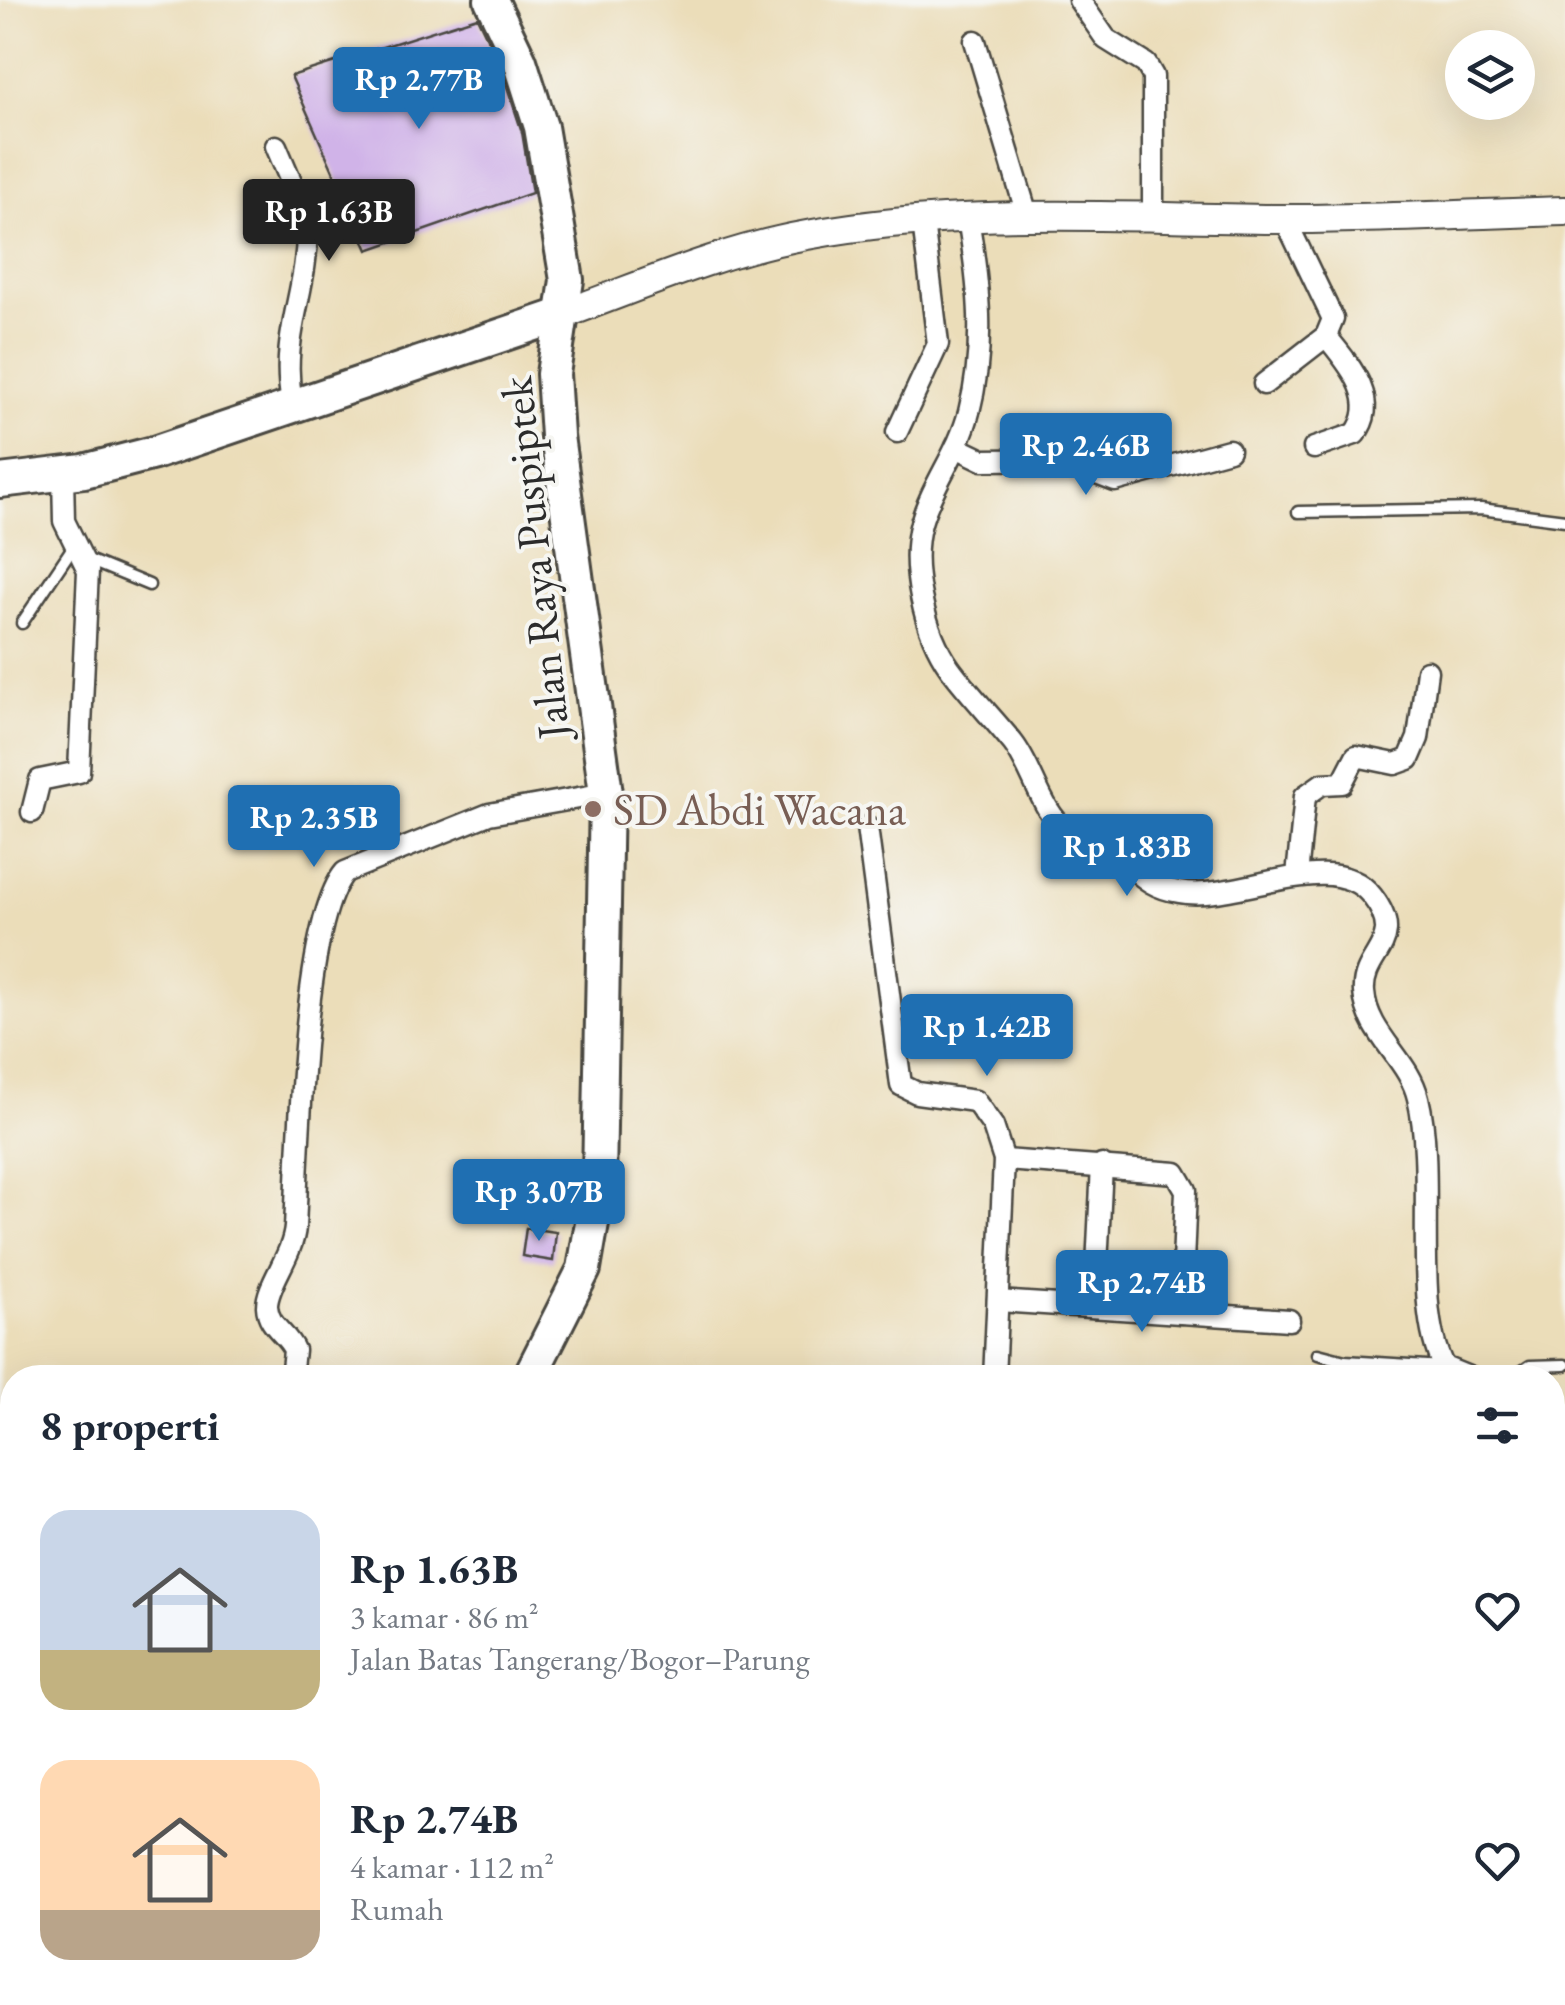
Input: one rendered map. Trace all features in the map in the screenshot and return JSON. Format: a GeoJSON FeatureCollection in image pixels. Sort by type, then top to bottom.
{"type":"FeatureCollection","features":[{"type":"Feature","properties":{"kind":"main road","name":"Jalan Raya Puspiptek"},"geometry":{"type":"LineString","coordinates":[[491,0],[520,61],[551,167],[568,280],[553,374],[556,436],[606,793],[600,1182],[584,1269],[536,1365]]}},
{"type":"Feature","properties":{"kind":"main road"},"geometry":{"type":"LineString","coordinates":[[0,480],[64,474],[154,453],[292,402],[781,240],[968,218],[1285,218],[1565,211]]}},
{"type":"Feature","properties":{"kind":"street"},"geometry":{"type":"LineString","coordinates":[[1079,0],[1106,39],[1146,64],[1154,76],[1153,215]]}},
{"type":"Feature","properties":{"kind":"street"},"geometry":{"type":"LineString","coordinates":[[975,41],[1028,218]]}},
{"type":"Feature","properties":{"kind":"street"},"geometry":{"type":"LineString","coordinates":[[276,146],[307,229],[288,333],[287,377],[292,402]]}},
{"type":"Feature","properties":{"kind":"street"},"geometry":{"type":"LineString","coordinates":[[968,218],[982,302],[979,362],[968,415],[931,496],[916,546],[930,625],[949,667],[1017,748],[1054,819],[1072,835],[1115,854],[1138,877],[1158,887],[1210,894],[1297,876],[1344,874],[1372,896],[1384,918],[1385,948],[1370,968],[1364,992],[1372,1020],[1406,1070],[1420,1104],[1427,1152],[1431,1334],[1443,1365]]}},
{"type":"Feature","properties":{"kind":"street"},"geometry":{"type":"LineString","coordinates":[[1264,384],[1326,336],[1332,319],[1285,218]]}},
{"type":"Feature","properties":{"kind":"street"},"geometry":{"type":"LineString","coordinates":[[897,432],[938,344],[923,222]]}},
{"type":"Feature","properties":{"kind":"street"},"geometry":{"type":"LineString","coordinates":[[1314,448],[1355,434],[1363,416],[1354,370],[1326,336]]}},
{"type":"Feature","properties":{"kind":"street"},"geometry":{"type":"LineString","coordinates":[[956,447],[983,460],[1058,459],[1115,480],[1229,450]]}},
{"type":"Feature","properties":{"kind":"street"},"geometry":{"type":"LineString","coordinates":[[32,812],[40,780],[79,772],[87,655],[81,551],[62,508],[64,474]]}},
{"type":"Feature","properties":{"kind":"street"},"geometry":{"type":"LineString","coordinates":[[1297,876],[1305,796],[1322,784],[1342,783],[1356,756],[1395,764],[1409,759],[1418,738],[1427,672]]}},
{"type":"Feature","properties":{"kind":"street"},"geometry":{"type":"LineString","coordinates":[[293,1365],[294,1350],[272,1322],[267,1304],[294,1243],[294,1178],[316,959],[336,883],[345,872],[490,814],[606,793]]}},
{"type":"Feature","properties":{"kind":"street"},"geometry":{"type":"LineString","coordinates":[[867,827],[901,1085],[917,1093],[975,1101],[993,1126],[1004,1160],[995,1365]]}},
{"type":"Feature","properties":{"kind":"street"},"geometry":{"type":"LineString","coordinates":[[1004,1160],[1166,1169],[1183,1179],[1181,1313]]}},
{"type":"Feature","properties":{"kind":"street"},"geometry":{"type":"LineString","coordinates":[[1095,1308],[1102,1165]]}},
{"type":"Feature","properties":{"kind":"street"},"geometry":{"type":"LineString","coordinates":[[998,1302],[1289,1320]]}},
{"type":"Feature","properties":{"kind":"lane"},"geometry":{"type":"LineString","coordinates":[[1298,512],[1481,509],[1565,520]]}},
{"type":"Feature","properties":{"kind":"lane"},"geometry":{"type":"LineString","coordinates":[[22,623],[81,551],[148,585]]}},
{"type":"Feature","properties":{"kind":"lane"},"geometry":{"type":"LineString","coordinates":[[1318,1354],[1345,1362],[1404,1365]]}},
{"type":"Feature","properties":{"kind":"building"},"geometry":{"type":"Polygon","coordinates":[[[477,17],[500,65],[522,132],[532,193],[368,250],[291,76],[477,17]]]}},
{"type":"Feature","properties":{"kind":"building"},"geometry":{"type":"Polygon","coordinates":[[[526,1228],[556,1232],[553,1261],[522,1256],[526,1228]]]}},
{"type":"Feature","properties":{"kind":"place","name":"SD Abdi Wacana"},"geometry":{"type":"Point","coordinates":[593,809]}}]}
